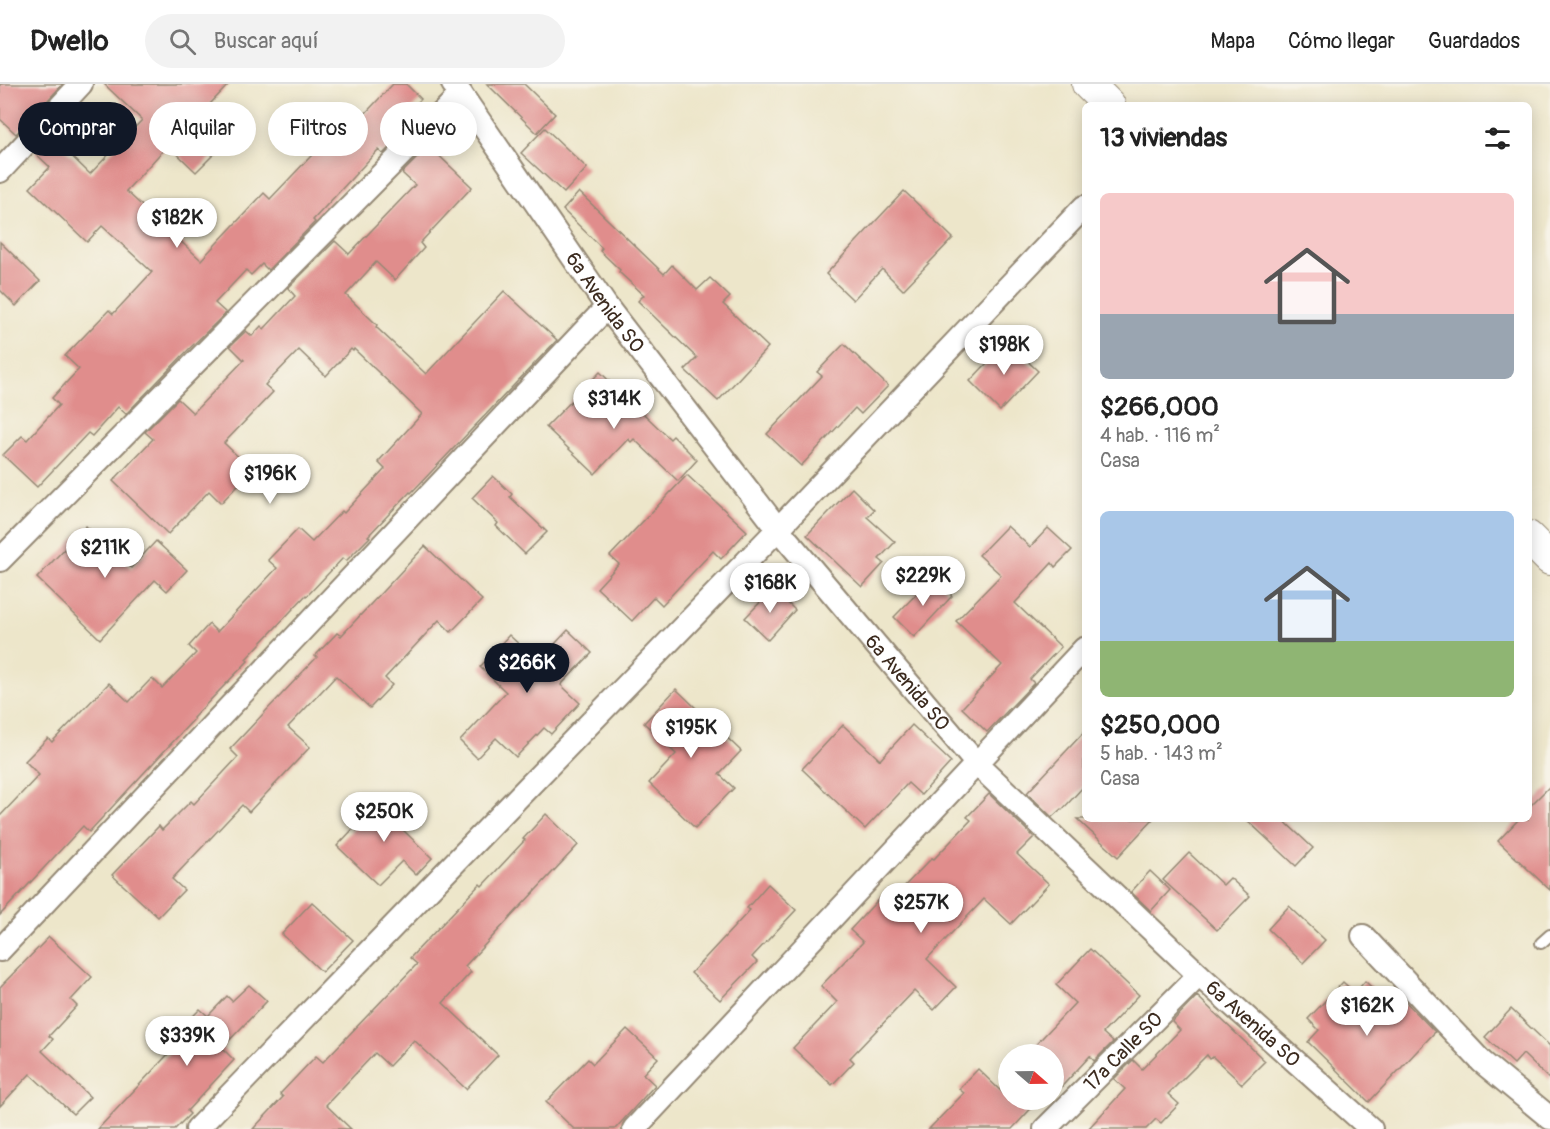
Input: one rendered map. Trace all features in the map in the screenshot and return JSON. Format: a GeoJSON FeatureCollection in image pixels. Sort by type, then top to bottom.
{"type":"FeatureCollection","features":[{"type":"Feature","properties":{"kind":"main road"},"geometry":{"type":"LineString","coordinates":[[1088,84],[1106,102]]}},
{"type":"Feature","properties":{"kind":"main road"},"geometry":{"type":"LineString","coordinates":[[1532,541],[1550,559]]}},
{"type":"Feature","properties":{"kind":"street"},"geometry":{"type":"LineString","coordinates":[[0,171],[81,84]]}},
{"type":"Feature","properties":{"kind":"street"},"geometry":{"type":"LineString","coordinates":[[0,560],[457,89]]}},
{"type":"Feature","properties":{"kind":"street","name":"6a Avenida SO"},"geometry":{"type":"LineString","coordinates":[[457,89],[607,307],[778,529],[976,763],[1199,975],[1371,1129]]}},
{"type":"Feature","properties":{"kind":"street"},"geometry":{"type":"LineString","coordinates":[[197,1129],[778,529],[1082,209]]}},
{"type":"Feature","properties":{"kind":"street"},"geometry":{"type":"LineString","coordinates":[[0,950],[607,307]]}},
{"type":"Feature","properties":{"kind":"street"},"geometry":{"type":"LineString","coordinates":[[634,1129],[1082,651]]}},
{"type":"Feature","properties":{"kind":"street"},"geometry":{"type":"LineString","coordinates":[[1363,936],[1482,1062],[1550,1118]]}},
{"type":"Feature","properties":{"kind":"street","name":"17a Calle SO"},"geometry":{"type":"LineString","coordinates":[[1045,1129],[1199,975]]}},
{"type":"Feature","properties":{"kind":"lane"},"geometry":{"type":"LineString","coordinates":[[1541,943],[1550,935]]}},
{"type":"Feature","properties":{"kind":"building"},"geometry":{"type":"Polygon","coordinates":[[[0,84],[63,84],[46,102],[18,102],[18,132],[16,134],[0,119],[0,84]]]}},
{"type":"Feature","properties":{"kind":"building"},"geometry":{"type":"Polygon","coordinates":[[[104,84],[229,84],[212,102],[149,102],[149,156],[158,156],[126,191],[201,260],[264,193],[270,199],[311,156],[368,156],[368,111],[393,84],[406,84],[421,99],[418,102],[380,102],[380,152],[378,150],[313,220],[315,222],[268,270],[262,264],[251,275],[246,270],[215,303],[226,313],[126,414],[118,407],[92,436],[88,433],[37,487],[3,455],[22,436],[27,440],[59,405],[52,398],[79,369],[65,356],[109,310],[113,314],[152,272],[102,226],[87,242],[30,188],[50,167],[38,156],[72,156],[90,174],[107,156],[137,156],[137,125],[142,120],[137,115],[137,102],[123,102],[104,84]]]}},
{"type":"Feature","properties":{"kind":"building"},"geometry":{"type":"Polygon","coordinates":[[[487,84],[524,84],[555,114],[537,133],[487,84]]]}},
{"type":"Feature","properties":{"kind":"building"},"geometry":{"type":"Polygon","coordinates":[[[545,128],[587,168],[564,193],[521,153],[545,128]]]}},
{"type":"Feature","properties":{"kind":"building"},"geometry":{"type":"Polygon","coordinates":[[[179,156],[212,156],[196,172],[179,156]]]}},
{"type":"Feature","properties":{"kind":"building"},"geometry":{"type":"Polygon","coordinates":[[[419,156],[439,156],[472,187],[420,243],[424,248],[395,280],[376,262],[346,295],[426,374],[504,291],[557,340],[368,536],[370,537],[346,561],[343,558],[306,595],[89,832],[83,826],[0,915],[0,816],[39,775],[25,761],[48,738],[52,742],[109,683],[129,702],[152,678],[162,688],[196,653],[189,646],[209,624],[217,632],[277,568],[268,560],[298,529],[312,542],[342,511],[344,513],[385,469],[378,462],[422,414],[354,349],[353,351],[351,349],[326,376],[299,350],[265,385],[273,392],[224,443],[252,470],[221,503],[209,491],[168,534],[113,481],[153,439],[145,432],[178,399],[193,413],[244,360],[230,346],[246,331],[252,336],[261,326],[264,329],[295,296],[288,288],[335,241],[349,254],[415,185],[402,173],[419,156]]]}},
{"type":"Feature","properties":{"kind":"building"},"geometry":{"type":"Polygon","coordinates":[[[904,191],[953,238],[903,290],[882,269],[853,300],[826,274],[904,191]]]}},
{"type":"Feature","properties":{"kind":"building"},"geometry":{"type":"Polygon","coordinates":[[[579,192],[664,274],[672,265],[697,290],[710,278],[730,297],[723,304],[768,347],[718,401],[685,370],[697,358],[638,301],[644,295],[619,272],[620,270],[600,251],[602,248],[563,210],[579,192]]]}},
{"type":"Feature","properties":{"kind":"building"},"geometry":{"type":"Polygon","coordinates":[[[0,242],[40,281],[16,306],[0,290],[0,242]]]}},
{"type":"Feature","properties":{"kind":"building"},"geometry":{"type":"Polygon","coordinates":[[[1007,342],[1038,371],[1000,411],[970,381],[1007,342]]]}},
{"type":"Feature","properties":{"kind":"building"},"geometry":{"type":"Polygon","coordinates":[[[844,344],[888,386],[861,414],[855,408],[801,466],[767,434],[822,376],[817,372],[844,344]]]}},
{"type":"Feature","properties":{"kind":"building"},"geometry":{"type":"Polygon","coordinates":[[[600,372],[670,439],[673,436],[697,460],[678,481],[634,439],[631,442],[628,439],[595,474],[546,427],[600,372]]]}},
{"type":"Feature","properties":{"kind":"building"},"geometry":{"type":"Polygon","coordinates":[[[687,475],[747,531],[721,559],[713,551],[662,605],[654,597],[632,621],[597,588],[619,564],[610,556],[687,475]]]}},
{"type":"Feature","properties":{"kind":"building"},"geometry":{"type":"Polygon","coordinates":[[[493,476],[512,494],[510,497],[547,532],[525,554],[496,526],[498,523],[472,498],[493,476]]]}},
{"type":"Feature","properties":{"kind":"building"},"geometry":{"type":"Polygon","coordinates":[[[852,488],[874,510],[867,517],[895,542],[879,559],[884,563],[862,587],[807,535],[852,488]]]}},
{"type":"Feature","properties":{"kind":"building"},"geometry":{"type":"Polygon","coordinates":[[[86,526],[131,568],[156,541],[187,570],[167,591],[155,580],[100,639],[37,578],[86,526]]]}},
{"type":"Feature","properties":{"kind":"building"},"geometry":{"type":"Polygon","coordinates":[[[1007,526],[1030,547],[1048,528],[1072,550],[1055,567],[1052,563],[1015,603],[1061,647],[1030,679],[1034,683],[987,732],[962,708],[1002,665],[956,621],[1001,575],[979,555],[1007,526]]]}},
{"type":"Feature","properties":{"kind":"building"},"geometry":{"type":"Polygon","coordinates":[[[425,546],[482,600],[451,632],[439,620],[385,678],[392,685],[370,708],[336,676],[288,727],[310,747],[249,812],[242,805],[172,879],[184,890],[158,917],[112,875],[159,826],[162,830],[191,801],[194,804],[238,757],[230,749],[337,633],[341,636],[425,546]]]}},
{"type":"Feature","properties":{"kind":"building"},"geometry":{"type":"Polygon","coordinates":[[[933,577],[952,596],[914,637],[894,617],[933,577]]]}},
{"type":"Feature","properties":{"kind":"building"},"geometry":{"type":"Polygon","coordinates":[[[773,589],[795,610],[768,640],[745,618],[773,589]]]}},
{"type":"Feature","properties":{"kind":"building"},"geometry":{"type":"Polygon","coordinates":[[[568,630],[592,653],[561,685],[580,703],[551,734],[544,728],[516,757],[496,738],[477,758],[460,741],[506,692],[480,667],[509,635],[538,662],[568,630]]]}},
{"type":"Feature","properties":{"kind":"building"},"geometry":{"type":"Polygon","coordinates":[[[676,689],[741,751],[719,774],[734,788],[695,828],[649,783],[676,754],[644,723],[676,689]]]}},
{"type":"Feature","properties":{"kind":"building"},"geometry":{"type":"Polygon","coordinates":[[[843,725],[880,760],[912,725],[951,762],[921,795],[908,783],[865,829],[802,769],[843,725]]]}},
{"type":"Feature","properties":{"kind":"building"},"geometry":{"type":"Polygon","coordinates":[[[1082,734],[1082,788],[1062,810],[1052,817],[1027,793],[1082,734]]]}},
{"type":"Feature","properties":{"kind":"building"},"geometry":{"type":"Polygon","coordinates":[[[1550,786],[1550,890],[1498,841],[1516,822],[1532,822],[1532,804],[1550,786]]]}},
{"type":"Feature","properties":{"kind":"building"},"geometry":{"type":"Polygon","coordinates":[[[989,794],[1034,837],[1017,854],[1049,884],[1011,924],[984,899],[927,959],[956,987],[934,1010],[914,991],[850,1058],[854,1062],[832,1085],[793,1048],[837,1002],[821,986],[863,942],[850,930],[888,889],[895,896],[932,858],[934,859],[971,820],[967,817],[989,794]]]}},
{"type":"Feature","properties":{"kind":"building"},"geometry":{"type":"Polygon","coordinates":[[[385,795],[411,819],[402,829],[432,858],[416,875],[402,861],[378,885],[337,846],[385,795]]]}},
{"type":"Feature","properties":{"kind":"building"},"geometry":{"type":"Polygon","coordinates":[[[546,814],[578,845],[465,966],[471,972],[443,1003],[498,1055],[466,1089],[414,1040],[389,1066],[375,1053],[326,1105],[351,1129],[253,1129],[283,1097],[280,1094],[316,1056],[323,1062],[417,964],[410,958],[480,884],[482,886],[546,814]]]}},
{"type":"Feature","properties":{"kind":"building"},"geometry":{"type":"Polygon","coordinates":[[[1077,819],[1082,819],[1082,822],[1150,822],[1118,857],[1077,819]]]}},
{"type":"Feature","properties":{"kind":"building"},"geometry":{"type":"Polygon","coordinates":[[[1249,822],[1285,822],[1313,848],[1296,866],[1249,822]]]}},
{"type":"Feature","properties":{"kind":"building"},"geometry":{"type":"Polygon","coordinates":[[[1189,853],[1223,885],[1230,878],[1250,896],[1217,930],[1163,880],[1189,853]]]}},
{"type":"Feature","properties":{"kind":"building"},"geometry":{"type":"Polygon","coordinates":[[[1150,871],[1170,890],[1151,911],[1131,892],[1150,871]]]}},
{"type":"Feature","properties":{"kind":"building"},"geometry":{"type":"Polygon","coordinates":[[[768,884],[796,910],[752,957],[757,962],[720,1000],[691,973],[750,910],[747,908],[768,884]]]}},
{"type":"Feature","properties":{"kind":"building"},"geometry":{"type":"Polygon","coordinates":[[[312,902],[353,940],[322,972],[282,934],[312,902]]]}},
{"type":"Feature","properties":{"kind":"building"},"geometry":{"type":"Polygon","coordinates":[[[1289,906],[1325,940],[1303,963],[1268,929],[1289,906]]]}},
{"type":"Feature","properties":{"kind":"building"},"geometry":{"type":"Polygon","coordinates":[[[49,937],[92,977],[71,1000],[77,1006],[49,1036],[53,1039],[42,1051],[90,1097],[73,1114],[30,1074],[0,1106],[0,987],[49,937]]]}},
{"type":"Feature","properties":{"kind":"building"},"geometry":{"type":"Polygon","coordinates":[[[1090,949],[1139,995],[1103,1033],[1113,1042],[1094,1061],[1090,1056],[1064,1084],[1064,1044],[1036,1044],[1075,1003],[1056,985],[1090,949]]]}},
{"type":"Feature","properties":{"kind":"building"},"geometry":{"type":"Polygon","coordinates":[[[1365,981],[1397,1012],[1406,1002],[1435,1032],[1369,1102],[1308,1042],[1319,1030],[1308,1019],[1343,982],[1355,993],[1365,981]]]}},
{"type":"Feature","properties":{"kind":"building"},"geometry":{"type":"Polygon","coordinates":[[[249,985],[267,1001],[222,1048],[234,1060],[187,1111],[190,1114],[175,1129],[98,1129],[172,1050],[166,1044],[200,1009],[208,1016],[227,996],[232,1001],[249,985]]]}},
{"type":"Feature","properties":{"kind":"building"},"geometry":{"type":"Polygon","coordinates":[[[1197,996],[1265,1061],[1242,1084],[1213,1057],[1210,1059],[1207,1055],[1168,1094],[1179,1104],[1161,1123],[1156,1119],[1146,1129],[1088,1129],[1125,1089],[1114,1079],[1133,1060],[1142,1069],[1180,1030],[1172,1022],[1197,996]]]}},
{"type":"Feature","properties":{"kind":"building"},"geometry":{"type":"Polygon","coordinates":[[[1511,1009],[1550,1046],[1550,1080],[1523,1054],[1514,1064],[1485,1037],[1511,1009]]]}},
{"type":"Feature","properties":{"kind":"building"},"geometry":{"type":"Polygon","coordinates":[[[627,1029],[658,1058],[643,1074],[655,1085],[615,1129],[574,1129],[546,1102],[588,1059],[593,1064],[627,1029]]]}},
{"type":"Feature","properties":{"kind":"building"},"geometry":{"type":"Polygon","coordinates":[[[978,1069],[998,1088],[998,1110],[1030,1110],[1012,1129],[929,1129],[964,1093],[959,1089],[978,1069]]]}}]}
